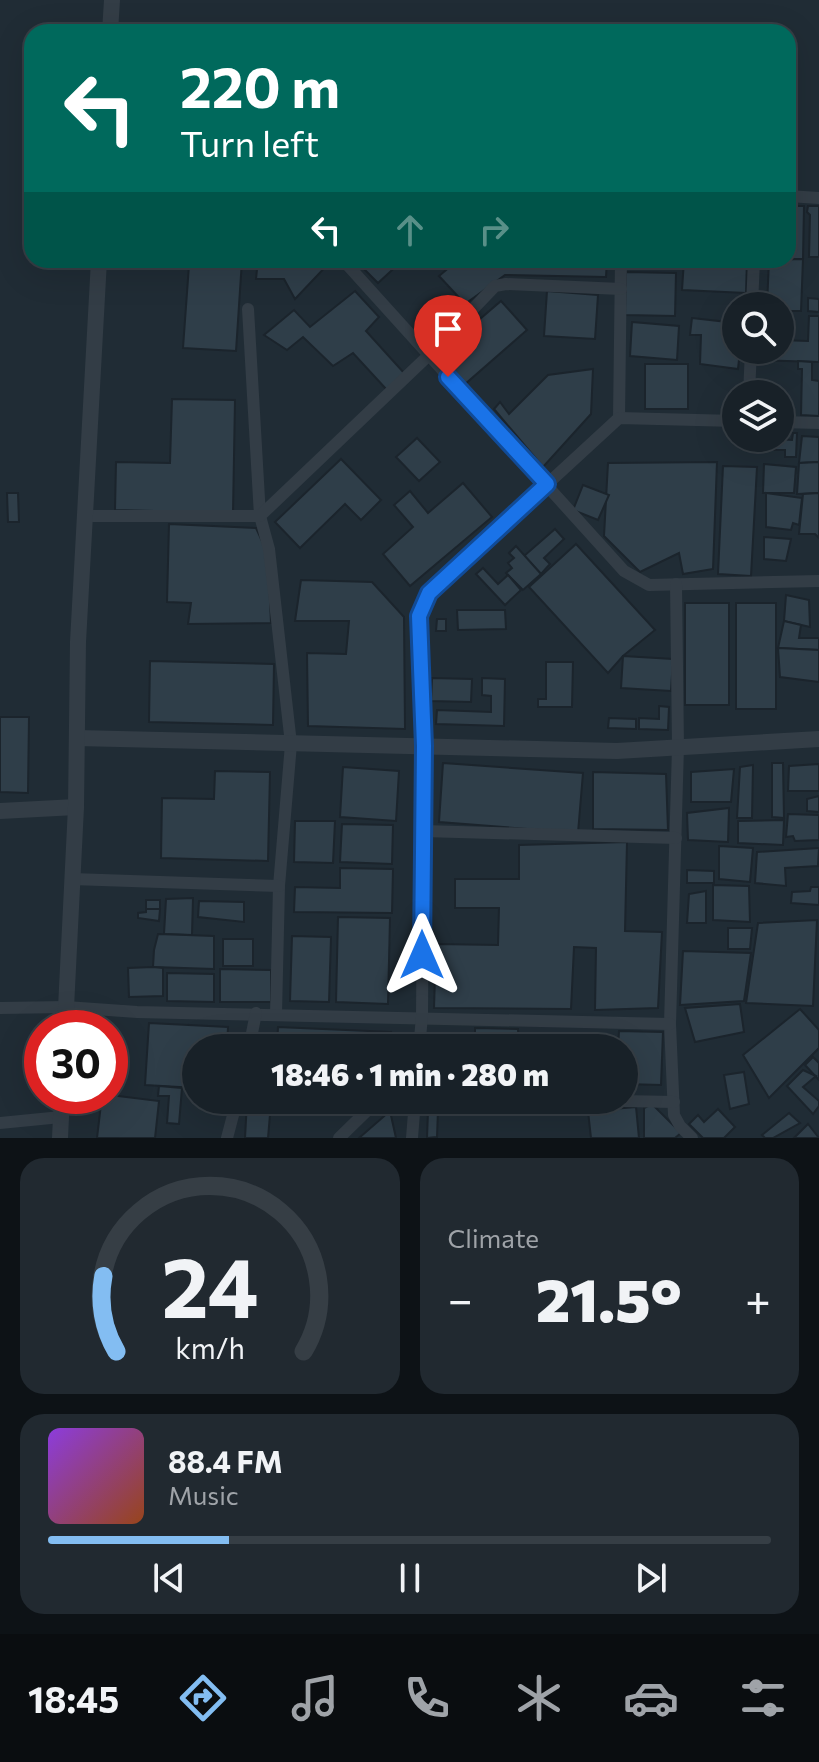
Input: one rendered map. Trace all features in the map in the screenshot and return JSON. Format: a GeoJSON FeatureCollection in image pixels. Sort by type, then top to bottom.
{"type":"FeatureCollection","features":[{"type":"Feature","properties":{"kind":"street"},"geometry":{"type":"LineString","coordinates":[[110,24],[112,0]]}},
{"type":"Feature","properties":{"kind":"street"},"geometry":{"type":"LineString","coordinates":[[796,197],[819,198]]}},
{"type":"Feature","properties":{"kind":"street"},"geometry":{"type":"LineString","coordinates":[[66,1010],[76,807],[78,642],[99,268]]}},
{"type":"Feature","properties":{"kind":"street"},"geometry":{"type":"LineString","coordinates":[[350,268],[624,571],[649,585],[819,581]]}},
{"type":"Feature","properties":{"kind":"street"},"geometry":{"type":"LineString","coordinates":[[619,418],[621,268]]}},
{"type":"Feature","properties":{"kind":"street"},"geometry":{"type":"LineString","coordinates":[[753,292],[754,268]]}},
{"type":"Feature","properties":{"kind":"street"},"geometry":{"type":"LineString","coordinates":[[85,516],[260,516],[429,355],[495,286],[621,289]]}},
{"type":"Feature","properties":{"kind":"street"},"geometry":{"type":"LineString","coordinates":[[248,309],[260,516],[269,549],[291,744],[279,886],[276,1014]]}},
{"type":"Feature","properties":{"kind":"street"},"geometry":{"type":"LineString","coordinates":[[420,1034],[424,746],[419,616],[423,604],[429,593],[619,418],[722,421]]}},
{"type":"Feature","properties":{"kind":"street"},"geometry":{"type":"LineString","coordinates":[[794,422],[819,423]]}},
{"type":"Feature","properties":{"kind":"street"},"geometry":{"type":"LineString","coordinates":[[676,584],[678,747],[670,1024],[674,1115],[692,1138]]}},
{"type":"Feature","properties":{"kind":"street"},"geometry":{"type":"LineString","coordinates":[[77,738],[617,751],[819,739]]}},
{"type":"Feature","properties":{"kind":"street"},"geometry":{"type":"LineString","coordinates":[[0,811],[76,807]]}},
{"type":"Feature","properties":{"kind":"street"},"geometry":{"type":"LineString","coordinates":[[423,831],[676,838]]}},
{"type":"Feature","properties":{"kind":"street"},"geometry":{"type":"LineString","coordinates":[[72,879],[279,886]]}},
{"type":"Feature","properties":{"kind":"street"},"geometry":{"type":"LineString","coordinates":[[0,1008],[66,1007],[137,1012],[670,1024]]}},
{"type":"Feature","properties":{"kind":"street"},"geometry":{"type":"LineString","coordinates":[[252,1034],[256,1013]]}},
{"type":"Feature","properties":{"kind":"street"},"geometry":{"type":"LineString","coordinates":[[638,1101],[674,1102]]}},
{"type":"Feature","properties":{"kind":"street"},"geometry":{"type":"LineString","coordinates":[[60,1138],[61,1114]]}},
{"type":"Feature","properties":{"kind":"street"},"geometry":{"type":"LineString","coordinates":[[227,1138],[233,1114]]}},
{"type":"Feature","properties":{"kind":"street"},"geometry":{"type":"LineString","coordinates":[[339,1138],[364,1114]]}},
{"type":"Feature","properties":{"kind":"street"},"geometry":{"type":"LineString","coordinates":[[412,1138],[414,1114]]}},
{"type":"Feature","properties":{"kind":"street"},"geometry":{"type":"LineString","coordinates":[[0,1123],[61,1117]]}},
{"type":"Feature","properties":{"kind":"building"},"geometry":{"type":"Polygon","coordinates":[[[796,206],[804,206],[803,259],[796,259],[796,206]]]}},
{"type":"Feature","properties":{"kind":"building"},"geometry":{"type":"Polygon","coordinates":[[[808,206],[819,206],[819,257],[809,257],[808,206]]]}},
{"type":"Feature","properties":{"kind":"building"},"geometry":{"type":"Polygon","coordinates":[[[796,259],[803,259],[801,311],[794,311],[794,292],[768,292],[769,268],[796,268],[796,259]]]}},
{"type":"Feature","properties":{"kind":"building"},"geometry":{"type":"Polygon","coordinates":[[[189,268],[241,268],[236,351],[183,348],[189,268]]]}},
{"type":"Feature","properties":{"kind":"building"},"geometry":{"type":"Polygon","coordinates":[[[257,268],[324,268],[295,299],[284,279],[256,279],[257,268]]]}},
{"type":"Feature","properties":{"kind":"building"},"geometry":{"type":"Polygon","coordinates":[[[363,268],[394,268],[378,283],[363,268]]]}},
{"type":"Feature","properties":{"kind":"building"},"geometry":{"type":"Polygon","coordinates":[[[448,268],[607,268],[606,277],[505,275],[465,304],[439,276],[448,268]]]}},
{"type":"Feature","properties":{"kind":"building"},"geometry":{"type":"Polygon","coordinates":[[[683,268],[747,268],[746,292],[682,290],[683,268]]]}},
{"type":"Feature","properties":{"kind":"building"},"geometry":{"type":"Polygon","coordinates":[[[626,272],[676,273],[675,316],[625,315],[626,272]]]}},
{"type":"Feature","properties":{"kind":"building"},"geometry":{"type":"Polygon","coordinates":[[[355,291],[379,317],[366,331],[405,374],[387,390],[353,353],[333,366],[303,337],[287,350],[264,335],[294,310],[310,327],[355,291]]]}},
{"type":"Feature","properties":{"kind":"building"},"geometry":{"type":"Polygon","coordinates":[[[547,291],[598,295],[595,339],[544,336],[547,291]]]}},
{"type":"Feature","properties":{"kind":"building"},"geometry":{"type":"Polygon","coordinates":[[[808,298],[819,299],[819,312],[808,311],[808,298]]]}},
{"type":"Feature","properties":{"kind":"building"},"geometry":{"type":"Polygon","coordinates":[[[501,301],[527,330],[464,385],[438,355],[501,301]]]}},
{"type":"Feature","properties":{"kind":"building"},"geometry":{"type":"Polygon","coordinates":[[[809,316],[819,316],[819,362],[794,361],[794,340],[808,341],[809,316]]]}},
{"type":"Feature","properties":{"kind":"building"},"geometry":{"type":"Polygon","coordinates":[[[692,318],[722,321],[722,364],[739,364],[738,369],[700,364],[701,335],[690,335],[692,318]]]}},
{"type":"Feature","properties":{"kind":"building"},"geometry":{"type":"Polygon","coordinates":[[[632,322],[679,326],[677,360],[630,356],[632,322]]]}},
{"type":"Feature","properties":{"kind":"building"},"geometry":{"type":"Polygon","coordinates":[[[798,361],[812,362],[812,380],[819,381],[819,416],[801,415],[802,369],[798,369],[798,361]]]}},
{"type":"Feature","properties":{"kind":"building"},"geometry":{"type":"Polygon","coordinates":[[[645,364],[688,364],[688,409],[645,409],[645,364]]]}},
{"type":"Feature","properties":{"kind":"building"},"geometry":{"type":"Polygon","coordinates":[[[593,369],[591,414],[543,467],[494,409],[500,402],[509,414],[548,375],[593,369]]]}},
{"type":"Feature","properties":{"kind":"building"},"geometry":{"type":"Polygon","coordinates":[[[172,399],[235,400],[233,513],[115,510],[116,462],[170,463],[172,399]]]}},
{"type":"Feature","properties":{"kind":"building"},"geometry":{"type":"Polygon","coordinates":[[[794,433],[797,433],[796,457],[785,457],[785,452],[794,452],[794,433]]]}},
{"type":"Feature","properties":{"kind":"building"},"geometry":{"type":"Polygon","coordinates":[[[802,436],[819,437],[819,462],[799,463],[802,436]]]}},
{"type":"Feature","properties":{"kind":"building"},"geometry":{"type":"Polygon","coordinates":[[[417,438],[440,462],[419,481],[396,457],[417,438]]]}},
{"type":"Feature","properties":{"kind":"building"},"geometry":{"type":"Polygon","coordinates":[[[341,459],[381,500],[361,520],[345,504],[300,548],[275,522],[341,459]]]}},
{"type":"Feature","properties":{"kind":"building"},"geometry":{"type":"Polygon","coordinates":[[[717,462],[713,569],[683,574],[679,553],[640,572],[604,536],[608,463],[717,462]]]}},
{"type":"Feature","properties":{"kind":"building"},"geometry":{"type":"Polygon","coordinates":[[[819,462],[819,493],[797,494],[799,463],[819,462]]]}},
{"type":"Feature","properties":{"kind":"building"},"geometry":{"type":"Polygon","coordinates":[[[764,464],[796,467],[794,493],[763,493],[764,464]]]}},
{"type":"Feature","properties":{"kind":"building"},"geometry":{"type":"Polygon","coordinates":[[[723,466],[757,467],[751,576],[718,574],[723,466]]]}},
{"type":"Feature","properties":{"kind":"building"},"geometry":{"type":"Polygon","coordinates":[[[463,483],[492,517],[410,586],[383,554],[413,527],[394,505],[410,491],[428,513],[463,483]]]}},
{"type":"Feature","properties":{"kind":"building"},"geometry":{"type":"Polygon","coordinates":[[[583,485],[609,495],[598,520],[573,510],[583,485]]]}},
{"type":"Feature","properties":{"kind":"building"},"geometry":{"type":"Polygon","coordinates":[[[7,493],[18,493],[19,522],[8,522],[7,493]]]}},
{"type":"Feature","properties":{"kind":"building"},"geometry":{"type":"Polygon","coordinates":[[[766,493],[802,498],[799,525],[793,523],[791,530],[766,527],[766,493]]]}},
{"type":"Feature","properties":{"kind":"building"},"geometry":{"type":"Polygon","coordinates":[[[819,493],[819,538],[815,534],[799,534],[803,494],[819,493]]]}},
{"type":"Feature","properties":{"kind":"building"},"geometry":{"type":"Polygon","coordinates":[[[169,524],[256,528],[268,554],[271,623],[188,624],[191,603],[167,602],[169,524]]]}},
{"type":"Feature","properties":{"kind":"building"},"geometry":{"type":"Polygon","coordinates":[[[555,529],[564,539],[544,558],[550,564],[541,574],[524,556],[555,529]]]}},
{"type":"Feature","properties":{"kind":"building"},"geometry":{"type":"Polygon","coordinates":[[[764,537],[791,539],[786,561],[764,559],[764,537]]]}},
{"type":"Feature","properties":{"kind":"building"},"geometry":{"type":"Polygon","coordinates":[[[576,544],[655,630],[623,656],[608,673],[529,587],[576,544]]]}},
{"type":"Feature","properties":{"kind":"building"},"geometry":{"type":"Polygon","coordinates":[[[516,546],[541,574],[523,590],[506,573],[512,568],[508,563],[514,558],[509,553],[516,546]]]}},
{"type":"Feature","properties":{"kind":"building"},"geometry":{"type":"Polygon","coordinates":[[[483,568],[498,584],[508,575],[521,590],[505,605],[476,574],[483,568]]]}},
{"type":"Feature","properties":{"kind":"building"},"geometry":{"type":"Polygon","coordinates":[[[301,580],[372,582],[404,617],[405,729],[308,726],[307,653],[346,654],[349,621],[295,621],[301,580]]]}},
{"type":"Feature","properties":{"kind":"building"},"geometry":{"type":"Polygon","coordinates":[[[786,595],[809,600],[810,627],[784,621],[786,595]]]}},
{"type":"Feature","properties":{"kind":"building"},"geometry":{"type":"Polygon","coordinates":[[[685,603],[729,603],[729,705],[685,705],[685,603]]]}},
{"type":"Feature","properties":{"kind":"building"},"geometry":{"type":"Polygon","coordinates":[[[736,603],[776,603],[776,709],[736,709],[736,603]]]}},
{"type":"Feature","properties":{"kind":"building"},"geometry":{"type":"Polygon","coordinates":[[[457,610],[505,610],[506,629],[458,630],[457,610]]]}},
{"type":"Feature","properties":{"kind":"building"},"geometry":{"type":"Polygon","coordinates":[[[437,619],[446,619],[446,631],[436,631],[437,619]]]}},
{"type":"Feature","properties":{"kind":"building"},"geometry":{"type":"Polygon","coordinates":[[[784,621],[801,625],[799,638],[819,638],[819,650],[778,648],[784,621]]]}},
{"type":"Feature","properties":{"kind":"building"},"geometry":{"type":"Polygon","coordinates":[[[778,648],[819,650],[819,682],[780,677],[778,648]]]}},
{"type":"Feature","properties":{"kind":"building"},"geometry":{"type":"Polygon","coordinates":[[[623,656],[673,659],[671,691],[621,688],[623,656]]]}},
{"type":"Feature","properties":{"kind":"building"},"geometry":{"type":"Polygon","coordinates":[[[150,661],[274,664],[273,725],[149,722],[150,661]]]}},
{"type":"Feature","properties":{"kind":"building"},"geometry":{"type":"Polygon","coordinates":[[[546,662],[573,662],[572,707],[538,707],[538,699],[546,699],[546,662]]]}},
{"type":"Feature","properties":{"kind":"building"},"geometry":{"type":"Polygon","coordinates":[[[432,678],[472,679],[471,702],[431,701],[432,678]]]}},
{"type":"Feature","properties":{"kind":"building"},"geometry":{"type":"Polygon","coordinates":[[[482,678],[505,679],[504,726],[436,724],[437,710],[491,712],[491,696],[482,695],[482,678]]]}},
{"type":"Feature","properties":{"kind":"building"},"geometry":{"type":"Polygon","coordinates":[[[659,706],[669,707],[668,730],[639,729],[639,718],[659,719],[659,706]]]}},
{"type":"Feature","properties":{"kind":"building"},"geometry":{"type":"Polygon","coordinates":[[[0,717],[29,717],[28,793],[0,792],[0,717]]]}},
{"type":"Feature","properties":{"kind":"building"},"geometry":{"type":"Polygon","coordinates":[[[609,718],[636,719],[636,729],[608,728],[609,718]]]}},
{"type":"Feature","properties":{"kind":"building"},"geometry":{"type":"Polygon","coordinates":[[[443,763],[583,773],[578,833],[439,822],[443,763]]]}},
{"type":"Feature","properties":{"kind":"building"},"geometry":{"type":"Polygon","coordinates":[[[772,763],[783,763],[784,818],[772,817],[772,763]]]}},
{"type":"Feature","properties":{"kind":"building"},"geometry":{"type":"Polygon","coordinates":[[[819,764],[819,791],[788,791],[789,766],[819,764]]]}},
{"type":"Feature","properties":{"kind":"building"},"geometry":{"type":"Polygon","coordinates":[[[753,765],[752,818],[737,818],[740,767],[753,765]]]}},
{"type":"Feature","properties":{"kind":"building"},"geometry":{"type":"Polygon","coordinates":[[[343,767],[399,771],[396,821],[340,817],[343,767]]]}},
{"type":"Feature","properties":{"kind":"building"},"geometry":{"type":"Polygon","coordinates":[[[734,769],[731,802],[691,802],[691,772],[734,769]]]}},
{"type":"Feature","properties":{"kind":"building"},"geometry":{"type":"Polygon","coordinates":[[[215,771],[270,772],[268,861],[161,858],[162,798],[214,799],[215,771]]]}},
{"type":"Feature","properties":{"kind":"building"},"geometry":{"type":"Polygon","coordinates":[[[593,772],[666,774],[668,830],[593,829],[593,772]]]}},
{"type":"Feature","properties":{"kind":"building"},"geometry":{"type":"Polygon","coordinates":[[[819,796],[819,812],[807,811],[807,799],[819,796]]]}},
{"type":"Feature","properties":{"kind":"building"},"geometry":{"type":"Polygon","coordinates":[[[729,808],[728,842],[688,840],[687,813],[729,808]]]}},
{"type":"Feature","properties":{"kind":"building"},"geometry":{"type":"Polygon","coordinates":[[[788,814],[819,815],[819,840],[795,841],[793,836],[786,837],[788,814]]]}},
{"type":"Feature","properties":{"kind":"building"},"geometry":{"type":"Polygon","coordinates":[[[784,820],[783,845],[738,843],[738,821],[784,820]]]}},
{"type":"Feature","properties":{"kind":"building"},"geometry":{"type":"Polygon","coordinates":[[[295,821],[335,821],[333,863],[294,862],[295,821]]]}},
{"type":"Feature","properties":{"kind":"building"},"geometry":{"type":"Polygon","coordinates":[[[342,824],[393,825],[392,864],[340,862],[342,824]]]}},
{"type":"Feature","properties":{"kind":"building"},"geometry":{"type":"Polygon","coordinates":[[[627,842],[625,931],[662,932],[658,1008],[595,1010],[596,948],[574,947],[571,1009],[434,1008],[436,944],[498,945],[499,908],[455,908],[455,879],[519,879],[519,845],[627,842]]]}},
{"type":"Feature","properties":{"kind":"building"},"geometry":{"type":"Polygon","coordinates":[[[719,846],[753,848],[750,882],[719,879],[719,846]]]}},
{"type":"Feature","properties":{"kind":"building"},"geometry":{"type":"Polygon","coordinates":[[[819,848],[818,866],[785,868],[786,886],[755,883],[757,852],[819,848]]]}},
{"type":"Feature","properties":{"kind":"building"},"geometry":{"type":"Polygon","coordinates":[[[340,868],[393,869],[392,913],[294,912],[295,887],[340,888],[340,868]]]}},
{"type":"Feature","properties":{"kind":"building"},"geometry":{"type":"Polygon","coordinates":[[[687,870],[714,871],[714,883],[687,883],[687,870]]]}},
{"type":"Feature","properties":{"kind":"building"},"geometry":{"type":"Polygon","coordinates":[[[713,885],[749,886],[750,922],[713,920],[713,885]]]}},
{"type":"Feature","properties":{"kind":"building"},"geometry":{"type":"Polygon","coordinates":[[[811,887],[819,887],[819,905],[791,903],[792,892],[810,891],[811,887]]]}},
{"type":"Feature","properties":{"kind":"building"},"geometry":{"type":"Polygon","coordinates":[[[706,891],[706,923],[687,923],[689,894],[706,891]]]}},
{"type":"Feature","properties":{"kind":"building"},"geometry":{"type":"Polygon","coordinates":[[[193,898],[192,935],[164,934],[166,899],[193,898]]]}},
{"type":"Feature","properties":{"kind":"building"},"geometry":{"type":"Polygon","coordinates":[[[146,900],[160,900],[160,909],[146,909],[146,900]]]}},
{"type":"Feature","properties":{"kind":"building"},"geometry":{"type":"Polygon","coordinates":[[[199,901],[244,902],[244,922],[198,917],[199,901]]]}},
{"type":"Feature","properties":{"kind":"building"},"geometry":{"type":"Polygon","coordinates":[[[146,909],[160,909],[159,921],[138,918],[138,913],[146,912],[146,909]]]}},
{"type":"Feature","properties":{"kind":"building"},"geometry":{"type":"Polygon","coordinates":[[[338,917],[390,918],[388,1004],[336,1002],[338,917]]]}},
{"type":"Feature","properties":{"kind":"building"},"geometry":{"type":"Polygon","coordinates":[[[817,920],[813,1006],[746,1003],[758,923],[817,920]]]}},
{"type":"Feature","properties":{"kind":"building"},"geometry":{"type":"Polygon","coordinates":[[[728,928],[752,928],[750,949],[728,949],[728,928]]]}},
{"type":"Feature","properties":{"kind":"building"},"geometry":{"type":"Polygon","coordinates":[[[158,934],[214,936],[214,969],[153,967],[158,934]]]}},
{"type":"Feature","properties":{"kind":"building"},"geometry":{"type":"Polygon","coordinates":[[[292,936],[331,937],[329,1002],[290,1001],[292,936]]]}},
{"type":"Feature","properties":{"kind":"building"},"geometry":{"type":"Polygon","coordinates":[[[223,939],[253,939],[253,966],[223,966],[223,939]]]}},
{"type":"Feature","properties":{"kind":"building"},"geometry":{"type":"Polygon","coordinates":[[[683,951],[751,953],[744,1001],[680,1005],[683,951]]]}},
{"type":"Feature","properties":{"kind":"building"},"geometry":{"type":"Polygon","coordinates":[[[128,968],[163,968],[163,996],[129,997],[128,968]]]}},
{"type":"Feature","properties":{"kind":"building"},"geometry":{"type":"Polygon","coordinates":[[[220,969],[271,970],[271,1002],[220,1002],[220,969]]]}},
{"type":"Feature","properties":{"kind":"building"},"geometry":{"type":"Polygon","coordinates":[[[167,973],[214,974],[214,1002],[167,1001],[167,973]]]}},
{"type":"Feature","properties":{"kind":"building"},"geometry":{"type":"Polygon","coordinates":[[[740,1004],[744,1032],[695,1042],[685,1008],[740,1004]]]}},
{"type":"Feature","properties":{"kind":"building"},"geometry":{"type":"Polygon","coordinates":[[[800,1009],[819,1030],[819,1048],[769,1098],[743,1055],[800,1009]]]}},
{"type":"Feature","properties":{"kind":"building"},"geometry":{"type":"Polygon","coordinates":[[[149,1023],[228,1027],[228,1034],[182,1034],[182,1087],[145,1085],[149,1023]]]}},
{"type":"Feature","properties":{"kind":"building"},"geometry":{"type":"Polygon","coordinates":[[[278,1027],[391,1032],[391,1034],[278,1034],[278,1027]]]}},
{"type":"Feature","properties":{"kind":"building"},"geometry":{"type":"Polygon","coordinates":[[[475,1028],[518,1029],[518,1034],[475,1034],[475,1028]]]}},
{"type":"Feature","properties":{"kind":"building"},"geometry":{"type":"Polygon","coordinates":[[[619,1031],[663,1032],[661,1085],[638,1084],[638,1034],[619,1034],[619,1031]]]}},
{"type":"Feature","properties":{"kind":"building"},"geometry":{"type":"Polygon","coordinates":[[[813,1057],[819,1063],[819,1080],[805,1065],[813,1057]]]}},
{"type":"Feature","properties":{"kind":"building"},"geometry":{"type":"Polygon","coordinates":[[[803,1070],[816,1076],[803,1087],[819,1101],[813,1114],[787,1086],[803,1070]]]}},
{"type":"Feature","properties":{"kind":"building"},"geometry":{"type":"Polygon","coordinates":[[[744,1072],[749,1104],[730,1109],[724,1075],[744,1072]]]}},
{"type":"Feature","properties":{"kind":"building"},"geometry":{"type":"Polygon","coordinates":[[[159,1086],[182,1088],[179,1124],[167,1123],[169,1096],[158,1096],[159,1086]]]}},
{"type":"Feature","properties":{"kind":"building"},"geometry":{"type":"Polygon","coordinates":[[[128,1097],[159,1101],[155,1138],[97,1138],[100,1114],[128,1114],[128,1097]]]}},
{"type":"Feature","properties":{"kind":"building"},"geometry":{"type":"Polygon","coordinates":[[[652,1104],[681,1133],[675,1138],[644,1138],[644,1108],[652,1104]]]}},
{"type":"Feature","properties":{"kind":"building"},"geometry":{"type":"Polygon","coordinates":[[[718,1109],[735,1127],[724,1138],[703,1138],[689,1124],[698,1115],[704,1122],[718,1109]]]}},
{"type":"Feature","properties":{"kind":"building"},"geometry":{"type":"Polygon","coordinates":[[[789,1113],[800,1123],[773,1138],[762,1135],[789,1113]]]}},
{"type":"Feature","properties":{"kind":"building"},"geometry":{"type":"Polygon","coordinates":[[[246,1114],[270,1114],[268,1138],[245,1138],[246,1114]]]}},
{"type":"Feature","properties":{"kind":"building"},"geometry":{"type":"Polygon","coordinates":[[[387,1114],[391,1114],[396,1138],[359,1138],[387,1114]]]}},
{"type":"Feature","properties":{"kind":"building"},"geometry":{"type":"Polygon","coordinates":[[[428,1114],[438,1114],[437,1137],[427,1138],[428,1114]]]}},
{"type":"Feature","properties":{"kind":"building"},"geometry":{"type":"Polygon","coordinates":[[[588,1114],[637,1114],[639,1138],[591,1138],[588,1114]]]}},
{"type":"Feature","properties":{"kind":"building"},"geometry":{"type":"Polygon","coordinates":[[[808,1124],[819,1138],[794,1138],[808,1124]]]}},
{"type":"Feature","properties":{"kind":"route"},"geometry":{"type":"LineString","coordinates":[[422,955],[424,746],[419,616],[429,593],[547,484],[448,377]]}}]}
